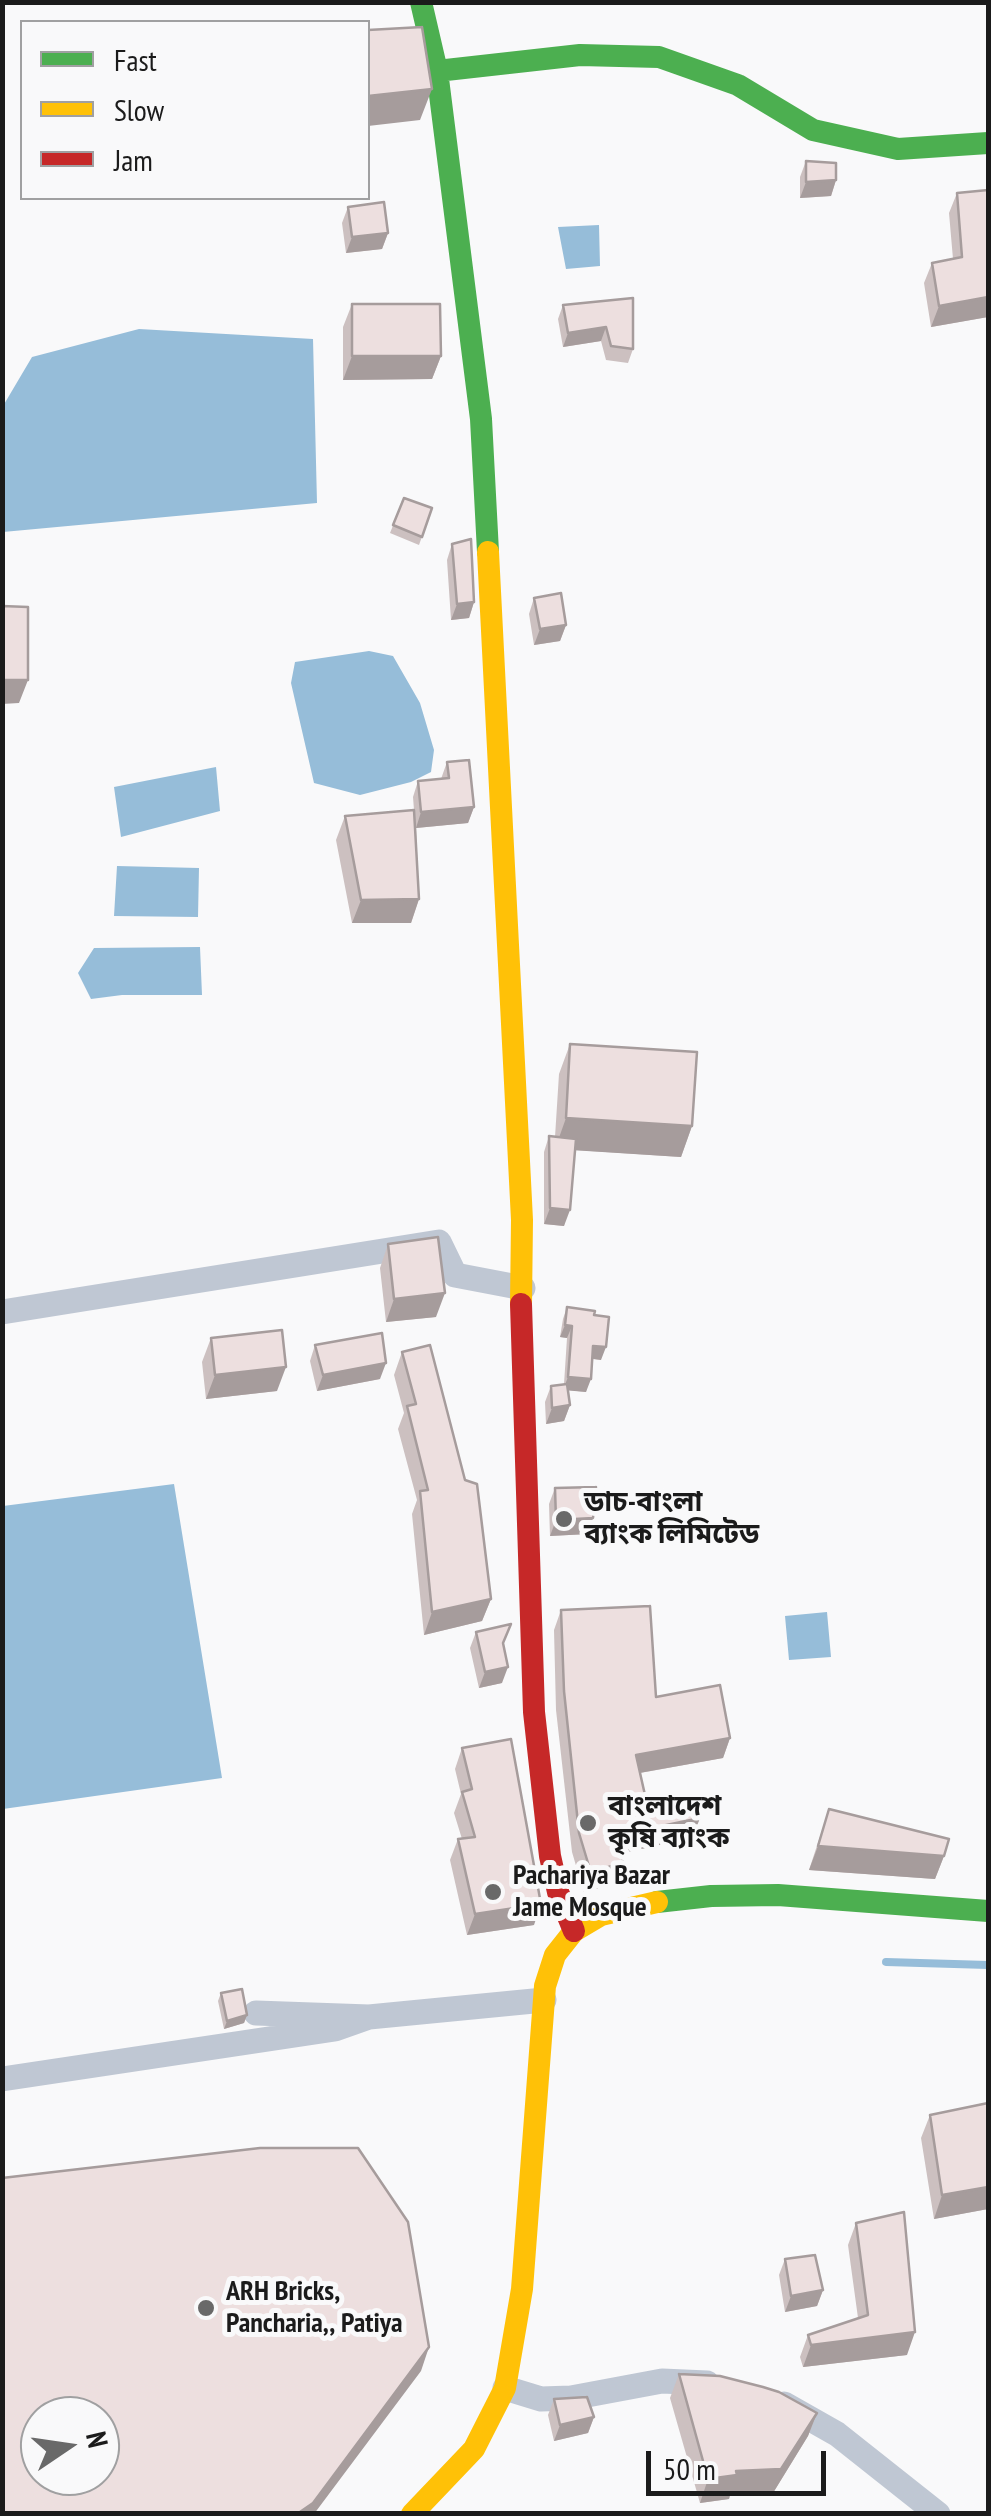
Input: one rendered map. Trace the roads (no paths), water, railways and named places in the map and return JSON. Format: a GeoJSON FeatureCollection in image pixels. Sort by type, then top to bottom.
{"type":"FeatureCollection","features":[{"type":"Feature","properties":{"kind":"main road"},"geometry":{"type":"LineString","coordinates":[[421,2],[436,71],[481,419],[515,1066],[534,1712],[550,1856],[558,1892],[574,1931]]}},
{"type":"Feature","properties":{"kind":"main road"},"geometry":{"type":"LineString","coordinates":[[436,71],[580,55],[659,57],[738,85],[813,130],[898,150],[988,143]]}},
{"type":"Feature","properties":{"kind":"main road"},"geometry":{"type":"LineString","coordinates":[[412,2514],[474,2450],[506,2388],[522,2289],[544,2000],[555,1955],[574,1931],[601,1915],[635,1905],[711,1896],[778,1896],[988,1911]]}},
{"type":"Feature","properties":{"kind":"street"},"geometry":{"type":"LineString","coordinates":[[2,1312],[439,1242],[455,1275],[523,1288]]}},
{"type":"Feature","properties":{"kind":"street"},"geometry":{"type":"LineString","coordinates":[[256,2013],[369,2016],[544,2000]]}},
{"type":"Feature","properties":{"kind":"street"},"geometry":{"type":"LineString","coordinates":[[2,2078],[335,2029],[369,2016]]}},
{"type":"Feature","properties":{"kind":"street"},"geometry":{"type":"LineString","coordinates":[[506,2388],[540,2399],[572,2398],[662,2381],[724,2384]]}},
{"type":"Feature","properties":{"kind":"street"},"geometry":{"type":"LineString","coordinates":[[759,2395],[777,2400],[837,2434],[938,2514]]}},
{"type":"Feature","properties":{"kind":"water"},"geometry":{"type":"Polygon","coordinates":[[[599,225],[600,266],[566,269],[558,227],[599,225]]]}},
{"type":"Feature","properties":{"kind":"water"},"geometry":{"type":"Polygon","coordinates":[[[139,329],[313,339],[317,503],[3,532],[3,406],[32,357],[139,329]]]}},
{"type":"Feature","properties":{"kind":"water"},"geometry":{"type":"Polygon","coordinates":[[[369,651],[393,656],[420,703],[434,750],[431,772],[411,782],[360,795],[314,783],[291,683],[295,662],[369,651]]]}},
{"type":"Feature","properties":{"kind":"water"},"geometry":{"type":"Polygon","coordinates":[[[216,767],[220,811],[121,837],[114,787],[216,767]]]}},
{"type":"Feature","properties":{"kind":"water"},"geometry":{"type":"Polygon","coordinates":[[[117,866],[199,868],[198,917],[114,916],[117,866]]]}},
{"type":"Feature","properties":{"kind":"water"},"geometry":{"type":"Polygon","coordinates":[[[200,947],[202,995],[91,999],[78,973],[94,948],[200,947]]]}},
{"type":"Feature","properties":{"kind":"water"},"geometry":{"type":"Polygon","coordinates":[[[174,1484],[222,1778],[3,1809],[3,1506],[174,1484]]]}},
{"type":"Feature","properties":{"kind":"water"},"geometry":{"type":"Polygon","coordinates":[[[827,1612],[831,1657],[789,1660],[785,1616],[827,1612]]]}},
{"type":"Feature","properties":{"kind":"waterway"},"geometry":{"type":"LineString","coordinates":[[886,1962],[988,1965]]}},
{"type":"Feature","properties":{"kind":"place","name":"ডাচ-বাংলা ব্যাংক লিমিটেড"},"geometry":{"type":"Point","coordinates":[564,1519]}},
{"type":"Feature","properties":{"kind":"place","name":"বাংলাদেশ কৃষি ব্যাংক"},"geometry":{"type":"Point","coordinates":[588,1823]}},
{"type":"Feature","properties":{"kind":"place","name":"Pachariya Bazar Jame Mosque"},"geometry":{"type":"Point","coordinates":[493,1892]}},
{"type":"Feature","properties":{"kind":"place","name":"ARH Bricks, Pancharia,, Patiya"},"geometry":{"type":"Point","coordinates":[206,2308]}}]}
